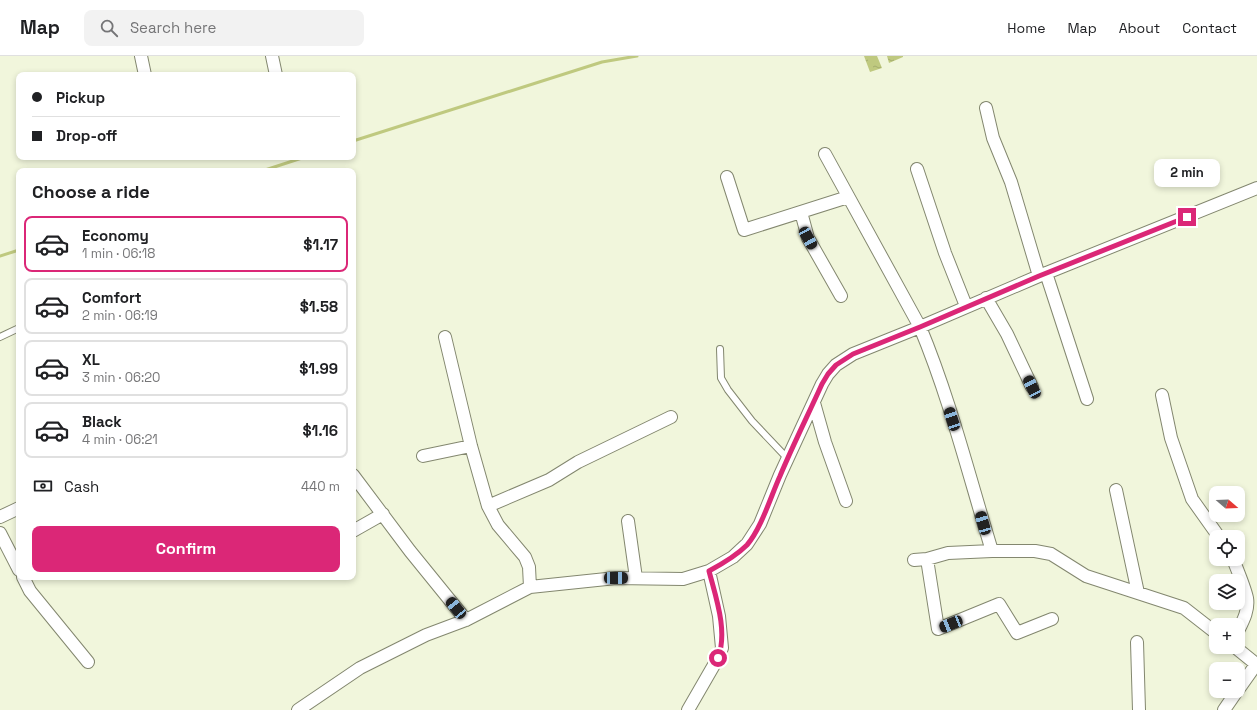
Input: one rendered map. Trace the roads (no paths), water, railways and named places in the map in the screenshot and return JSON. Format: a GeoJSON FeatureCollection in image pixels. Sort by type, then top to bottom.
{"type":"FeatureCollection","features":[{"type":"Feature","properties":{"kind":"street"},"geometry":{"type":"LineString","coordinates":[[141,56],[144,72]]}},
{"type":"Feature","properties":{"kind":"street"},"geometry":{"type":"LineString","coordinates":[[272,56],[275,72]]}},
{"type":"Feature","properties":{"kind":"street"},"geometry":{"type":"LineString","coordinates":[[986,108],[993,138],[1011,182],[1087,399]]}},
{"type":"Feature","properties":{"kind":"street"},"geometry":{"type":"LineString","coordinates":[[825,154],[920,327],[932,356],[948,405],[992,550]]}},
{"type":"Feature","properties":{"kind":"street"},"geometry":{"type":"LineString","coordinates":[[917,169],[945,253],[966,306]]}},
{"type":"Feature","properties":{"kind":"street"},"geometry":{"type":"LineString","coordinates":[[727,177],[744,230],[848,197]]}},
{"type":"Feature","properties":{"kind":"street"},"geometry":{"type":"LineString","coordinates":[[298,710],[360,668],[426,635],[466,620],[530,587],[616,578],[684,579],[709,571],[732,557],[747,544],[760,524],[814,403],[828,374],[836,365],[853,354],[920,327],[1042,274],[1257,188]]}},
{"type":"Feature","properties":{"kind":"street"},"geometry":{"type":"LineString","coordinates":[[801,212],[808,238],[841,296]]}},
{"type":"Feature","properties":{"kind":"street"},"geometry":{"type":"LineString","coordinates":[[986,298],[1007,334],[1032,387]]}},
{"type":"Feature","properties":{"kind":"street"},"geometry":{"type":"LineString","coordinates":[[445,337],[471,446],[488,506],[498,525],[525,557],[530,567],[530,587]]}},
{"type":"Feature","properties":{"kind":"street"},"geometry":{"type":"LineString","coordinates":[[1162,395],[1171,438],[1192,499],[1214,530]]}},
{"type":"Feature","properties":{"kind":"street"},"geometry":{"type":"LineString","coordinates":[[814,403],[825,442],[846,501]]}},
{"type":"Feature","properties":{"kind":"street"},"geometry":{"type":"LineString","coordinates":[[488,506],[549,480],[578,462],[670,416]]}},
{"type":"Feature","properties":{"kind":"street"},"geometry":{"type":"LineString","coordinates":[[423,456],[471,446]]}},
{"type":"Feature","properties":{"kind":"street"},"geometry":{"type":"LineString","coordinates":[[356,479],[410,551],[466,620]]}},
{"type":"Feature","properties":{"kind":"street"},"geometry":{"type":"LineString","coordinates":[[1116,490],[1138,593]]}},
{"type":"Feature","properties":{"kind":"street"},"geometry":{"type":"LineString","coordinates":[[0,517],[16,509]]}},
{"type":"Feature","properties":{"kind":"street"},"geometry":{"type":"LineString","coordinates":[[356,530],[383,514]]}},
{"type":"Feature","properties":{"kind":"street"},"geometry":{"type":"LineString","coordinates":[[628,521],[636,578]]}},
{"type":"Feature","properties":{"kind":"street"},"geometry":{"type":"LineString","coordinates":[[0,533],[16,564]]}},
{"type":"Feature","properties":{"kind":"street"},"geometry":{"type":"LineString","coordinates":[[914,560],[927,559],[948,553],[992,550],[1035,551],[1051,554],[1086,576],[1184,608],[1209,628]]}},
{"type":"Feature","properties":{"kind":"street"},"geometry":{"type":"LineString","coordinates":[[927,559],[938,629],[999,604],[1016,633],[1052,619]]}},
{"type":"Feature","properties":{"kind":"street"},"geometry":{"type":"LineString","coordinates":[[1236,566],[1247,598],[1244,618]]}},
{"type":"Feature","properties":{"kind":"street"},"geometry":{"type":"LineString","coordinates":[[688,710],[718,658],[722,648],[719,616],[709,571]]}},
{"type":"Feature","properties":{"kind":"street"},"geometry":{"type":"LineString","coordinates":[[24,580],[30,591],[88,662]]}},
{"type":"Feature","properties":{"kind":"street"},"geometry":{"type":"LineString","coordinates":[[1137,642],[1139,710]]}},
{"type":"Feature","properties":{"kind":"street"},"geometry":{"type":"LineString","coordinates":[[1244,654],[1256,664],[1245,680]]}},
{"type":"Feature","properties":{"kind":"street"},"geometry":{"type":"LineString","coordinates":[[1224,710],[1232,698]]}},
{"type":"Feature","properties":{"kind":"lane"},"geometry":{"type":"LineString","coordinates":[[0,337],[16,329]]}},
{"type":"Feature","properties":{"kind":"lane"},"geometry":{"type":"LineString","coordinates":[[720,349],[721,378],[728,390],[752,421],[788,459]]}},
{"type":"Feature","properties":{"kind":"water"},"geometry":{"type":"Polygon","coordinates":[[[864,56],[877,56],[882,68],[870,72],[864,56]]]}},
{"type":"Feature","properties":{"kind":"water"},"geometry":{"type":"Polygon","coordinates":[[[887,56],[903,56],[903,57],[889,63],[887,56]]]}},
{"type":"Feature","properties":{"kind":"waterway"},"geometry":{"type":"LineString","coordinates":[[356,140],[602,62],[637,56]]}},
{"type":"Feature","properties":{"kind":"waterway"},"geometry":{"type":"LineString","coordinates":[[271,168],[296,160]]}},
{"type":"Feature","properties":{"kind":"waterway"},"geometry":{"type":"LineString","coordinates":[[0,256],[16,251]]}}]}
